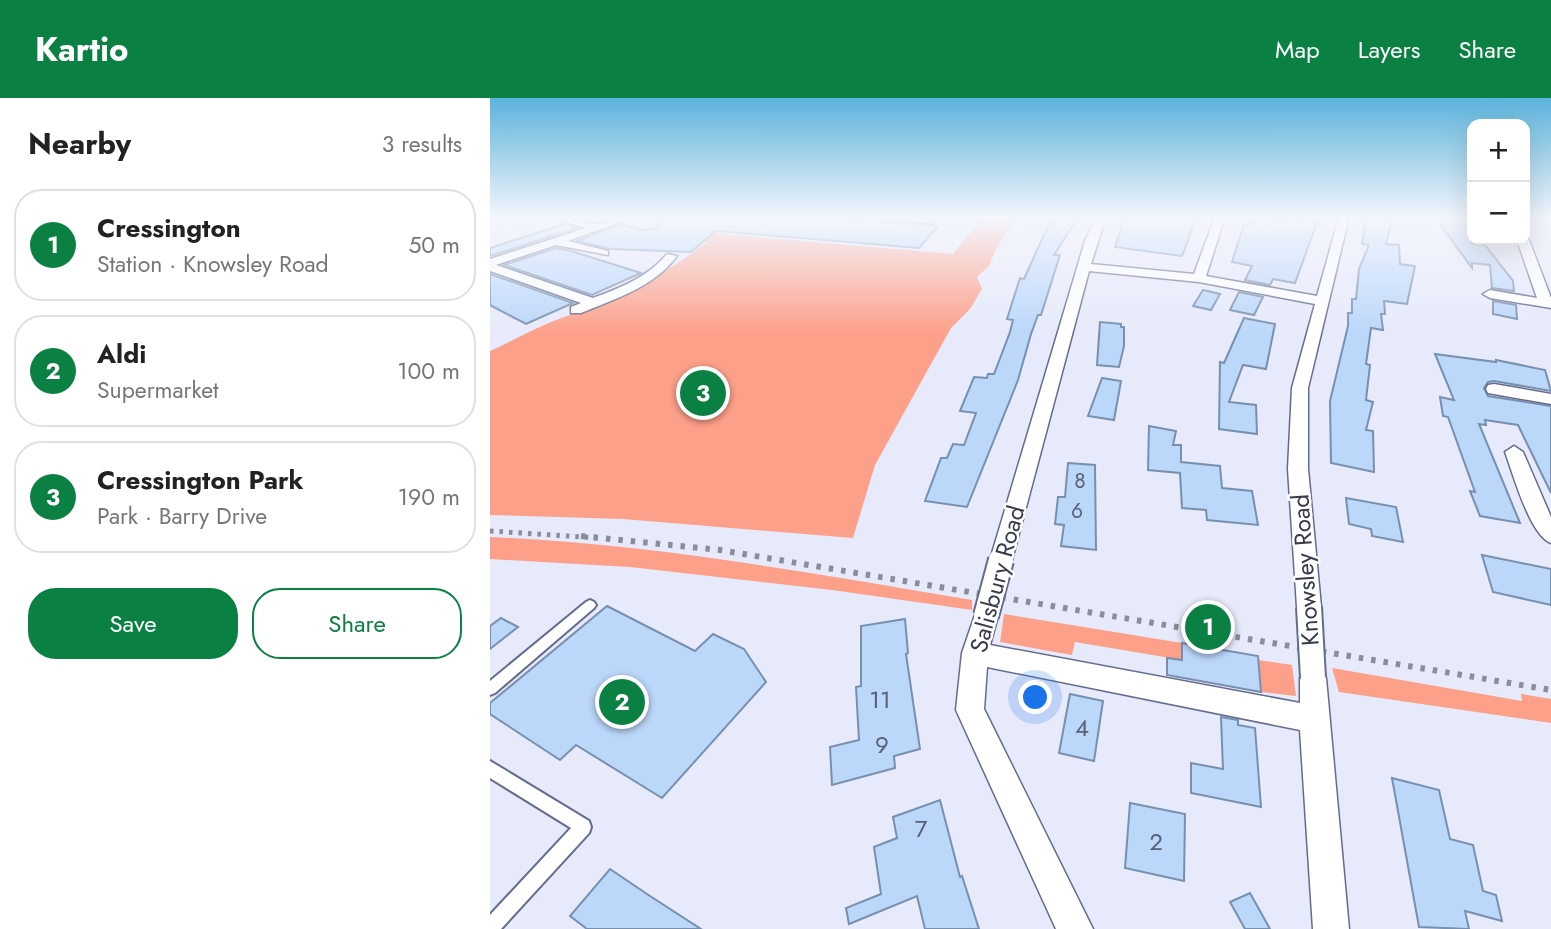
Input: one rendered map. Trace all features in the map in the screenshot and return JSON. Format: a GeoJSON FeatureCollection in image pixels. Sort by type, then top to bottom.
{"type":"FeatureCollection","features":[{"type":"Feature","properties":{"kind":"street"},"geometry":{"type":"LineString","coordinates":[[490,265],[515,256]]}},
{"type":"Feature","properties":{"kind":"street"},"geometry":{"type":"LineString","coordinates":[[576,310],[643,279],[671,256]]}},
{"type":"Feature","properties":{"kind":"street","name":"Salisbury Road"},"geometry":{"type":"LineString","coordinates":[[1075,929],[970,710],[975,653],[1087,256]]}},
{"type":"Feature","properties":{"kind":"street"},"geometry":{"type":"LineString","coordinates":[[1199,278],[1207,256]]}},
{"type":"Feature","properties":{"kind":"street","name":"Knowsley Road"},"geometry":{"type":"LineString","coordinates":[[1331,929],[1297,469],[1300,388],[1334,256]]}},
{"type":"Feature","properties":{"kind":"street"},"geometry":{"type":"LineString","coordinates":[[1530,256],[1549,303]]}},
{"type":"Feature","properties":{"kind":"street"},"geometry":{"type":"LineString","coordinates":[[490,265],[593,303]]}},
{"type":"Feature","properties":{"kind":"street"},"geometry":{"type":"LineString","coordinates":[[1084,267],[1199,278],[1323,301]]}},
{"type":"Feature","properties":{"kind":"street"},"geometry":{"type":"LineString","coordinates":[[1490,294],[1549,303]]}},
{"type":"Feature","properties":{"kind":"street"},"geometry":{"type":"LineString","coordinates":[[1494,389],[1551,399]]}},
{"type":"Feature","properties":{"kind":"street"},"geometry":{"type":"LineString","coordinates":[[1514,452],[1544,526],[1551,535]]}},
{"type":"Feature","properties":{"kind":"street"},"geometry":{"type":"LineString","coordinates":[[975,653],[1314,719]]}},
{"type":"Feature","properties":{"kind":"lane"},"geometry":{"type":"LineString","coordinates":[[490,689],[590,605]]}},
{"type":"Feature","properties":{"kind":"lane"},"geometry":{"type":"LineString","coordinates":[[490,769],[583,827],[490,928]]}},
{"type":"Feature","properties":{"kind":"shaded area"},"geometry":{"type":"Polygon","coordinates":[[[688,256],[993,256],[989,266],[977,277],[982,289],[970,309],[951,328],[875,465],[853,538],[623,519],[490,515],[490,351],[621,294],[688,256]]]}},
{"type":"Feature","properties":{"kind":"shaded area"},"geometry":{"type":"Polygon","coordinates":[[[490,537],[611,546],[792,570],[972,600],[972,610],[832,590],[630,567],[490,559],[490,537]]]}},
{"type":"Feature","properties":{"kind":"shaded area"},"geometry":{"type":"Polygon","coordinates":[[[1004,614],[1182,643],[1182,660],[1075,642],[1072,655],[1000,642],[1004,614]]]}},
{"type":"Feature","properties":{"kind":"shaded area"},"geometry":{"type":"Polygon","coordinates":[[[1258,660],[1292,665],[1296,696],[1261,692],[1258,660]]]}},
{"type":"Feature","properties":{"kind":"shaded area"},"geometry":{"type":"Polygon","coordinates":[[[1332,668],[1522,701],[1521,694],[1551,699],[1551,723],[1339,692],[1332,668]]]}},
{"type":"Feature","properties":{"kind":"building"},"geometry":{"type":"Polygon","coordinates":[[[532,256],[586,256],[641,273],[592,295],[504,265],[532,256]]]}},
{"type":"Feature","properties":{"kind":"building"},"geometry":{"type":"Polygon","coordinates":[[[1034,256],[1060,256],[1041,315],[1038,315],[1031,334],[1018,380],[967,507],[925,501],[941,458],[947,458],[953,444],[964,445],[976,413],[960,411],[974,377],[987,378],[988,374],[994,374],[1013,320],[1007,319],[1020,278],[1024,279],[1034,256]]]}},
{"type":"Feature","properties":{"kind":"building"},"geometry":{"type":"Polygon","coordinates":[[[1234,256],[1305,256],[1295,283],[1273,279],[1270,285],[1245,280],[1252,266],[1232,262],[1234,256]]]}},
{"type":"Feature","properties":{"kind":"building"},"geometry":{"type":"Polygon","coordinates":[[[1365,256],[1400,256],[1400,264],[1415,266],[1407,304],[1384,301],[1385,314],[1381,314],[1383,330],[1371,328],[1366,364],[1370,365],[1366,400],[1373,402],[1366,430],[1373,431],[1374,472],[1331,463],[1330,401],[1348,326],[1348,313],[1352,313],[1352,299],[1356,299],[1359,269],[1365,256]]]}},
{"type":"Feature","properties":{"kind":"building"},"geometry":{"type":"Polygon","coordinates":[[[1463,256],[1493,256],[1513,281],[1514,291],[1492,288],[1490,265],[1472,263],[1472,268],[1463,256]]]}},
{"type":"Feature","properties":{"kind":"building"},"geometry":{"type":"Polygon","coordinates":[[[490,274],[573,303],[526,324],[490,305],[490,274]]]}},
{"type":"Feature","properties":{"kind":"building"},"geometry":{"type":"Polygon","coordinates":[[[1203,290],[1220,294],[1211,310],[1193,306],[1203,290]]]}},
{"type":"Feature","properties":{"kind":"building"},"geometry":{"type":"Polygon","coordinates":[[[1239,292],[1263,297],[1254,315],[1230,310],[1239,292]]]}},
{"type":"Feature","properties":{"kind":"building"},"geometry":{"type":"Polygon","coordinates":[[[1493,301],[1516,305],[1517,319],[1493,314],[1493,301]]]}},
{"type":"Feature","properties":{"kind":"building"},"geometry":{"type":"Polygon","coordinates":[[[1244,318],[1275,324],[1266,369],[1243,365],[1229,402],[1256,405],[1257,434],[1219,429],[1220,362],[1224,363],[1244,318]]]}},
{"type":"Feature","properties":{"kind":"building"},"geometry":{"type":"Polygon","coordinates":[[[1100,322],[1121,324],[1121,327],[1124,327],[1124,346],[1119,367],[1097,365],[1100,322]]]}},
{"type":"Feature","properties":{"kind":"building"},"geometry":{"type":"Polygon","coordinates":[[[1435,354],[1496,360],[1545,370],[1551,391],[1494,381],[1488,382],[1484,388],[1488,396],[1551,406],[1551,493],[1518,425],[1485,420],[1486,425],[1479,424],[1520,523],[1480,516],[1470,491],[1475,492],[1448,417],[1443,416],[1440,397],[1454,400],[1435,354]]]}},
{"type":"Feature","properties":{"kind":"building"},"geometry":{"type":"Polygon","coordinates":[[[1102,378],[1121,381],[1114,420],[1088,416],[1102,378]]]}},
{"type":"Feature","properties":{"kind":"building"},"geometry":{"type":"Polygon","coordinates":[[[1149,426],[1176,431],[1173,445],[1181,445],[1181,462],[1220,466],[1222,488],[1252,491],[1258,525],[1207,520],[1206,510],[1182,508],[1180,473],[1148,470],[1149,426]]]}},
{"type":"Feature","properties":{"kind":"building"},"geometry":{"type":"Polygon","coordinates":[[[1068,463],[1095,465],[1096,550],[1061,546],[1064,525],[1055,524],[1058,497],[1065,497],[1068,463]]]}},
{"type":"Feature","properties":{"kind":"building"},"geometry":{"type":"Polygon","coordinates":[[[1346,498],[1396,507],[1403,542],[1372,536],[1371,529],[1349,524],[1346,498]]]}},
{"type":"Feature","properties":{"kind":"building"},"geometry":{"type":"Polygon","coordinates":[[[1482,555],[1551,569],[1551,605],[1493,592],[1482,555]]]}},
{"type":"Feature","properties":{"kind":"building"},"geometry":{"type":"Polygon","coordinates":[[[607,606],[695,651],[713,634],[744,649],[766,682],[662,798],[576,745],[560,760],[490,714],[490,703],[607,606]]]}},
{"type":"Feature","properties":{"kind":"building"},"geometry":{"type":"Polygon","coordinates":[[[501,618],[518,627],[490,649],[490,626],[501,618]]]}},
{"type":"Feature","properties":{"kind":"building"},"geometry":{"type":"Polygon","coordinates":[[[905,619],[906,654],[920,749],[894,756],[895,768],[832,785],[830,747],[859,740],[856,687],[861,686],[861,626],[905,619]]]}},
{"type":"Feature","properties":{"kind":"building"},"geometry":{"type":"Polygon","coordinates":[[[1182,643],[1258,656],[1261,692],[1167,675],[1167,658],[1182,660],[1182,643]]]}},
{"type":"Feature","properties":{"kind":"building"},"geometry":{"type":"Polygon","coordinates":[[[1070,694],[1103,701],[1094,761],[1059,753],[1070,694]]]}},
{"type":"Feature","properties":{"kind":"building"},"geometry":{"type":"Polygon","coordinates":[[[1221,717],[1238,720],[1238,725],[1255,728],[1261,807],[1191,793],[1191,763],[1223,769],[1221,717]]]}},
{"type":"Feature","properties":{"kind":"building"},"geometry":{"type":"Polygon","coordinates":[[[1392,778],[1439,790],[1450,839],[1473,845],[1483,891],[1496,895],[1502,921],[1465,911],[1469,929],[1419,927],[1392,778]]]}},
{"type":"Feature","properties":{"kind":"building"},"geometry":{"type":"Polygon","coordinates":[[[940,800],[960,877],[962,876],[979,929],[925,929],[917,896],[849,924],[846,908],[881,894],[874,847],[897,838],[893,817],[940,800]]]}},
{"type":"Feature","properties":{"kind":"building"},"geometry":{"type":"Polygon","coordinates":[[[1130,803],[1185,814],[1184,881],[1125,868],[1130,803]]]}},
{"type":"Feature","properties":{"kind":"building"},"geometry":{"type":"Polygon","coordinates":[[[610,869],[701,929],[587,929],[570,916],[610,869]]]}},
{"type":"Feature","properties":{"kind":"building"},"geometry":{"type":"Polygon","coordinates":[[[1250,893],[1270,929],[1245,929],[1230,902],[1250,893]]]}},
{"type":"Feature","properties":{"kind":"railway"},"geometry":{"type":"LineString","coordinates":[[490,531],[599,538]]}},
{"type":"Feature","properties":{"kind":"railway"},"geometry":{"type":"LineString","coordinates":[[581,536],[720,550],[1551,690]]}},
{"type":"Feature","properties":{"kind":"place","name":"Cressington Park"},"geometry":{"type":"Point","coordinates":[703,393]}},
{"type":"Feature","properties":{"kind":"place","name":"Cressington"},"geometry":{"type":"Point","coordinates":[1208,627]}},
{"type":"Feature","properties":{"kind":"place","name":"Aldi"},"geometry":{"type":"Point","coordinates":[622,702]}}]}
